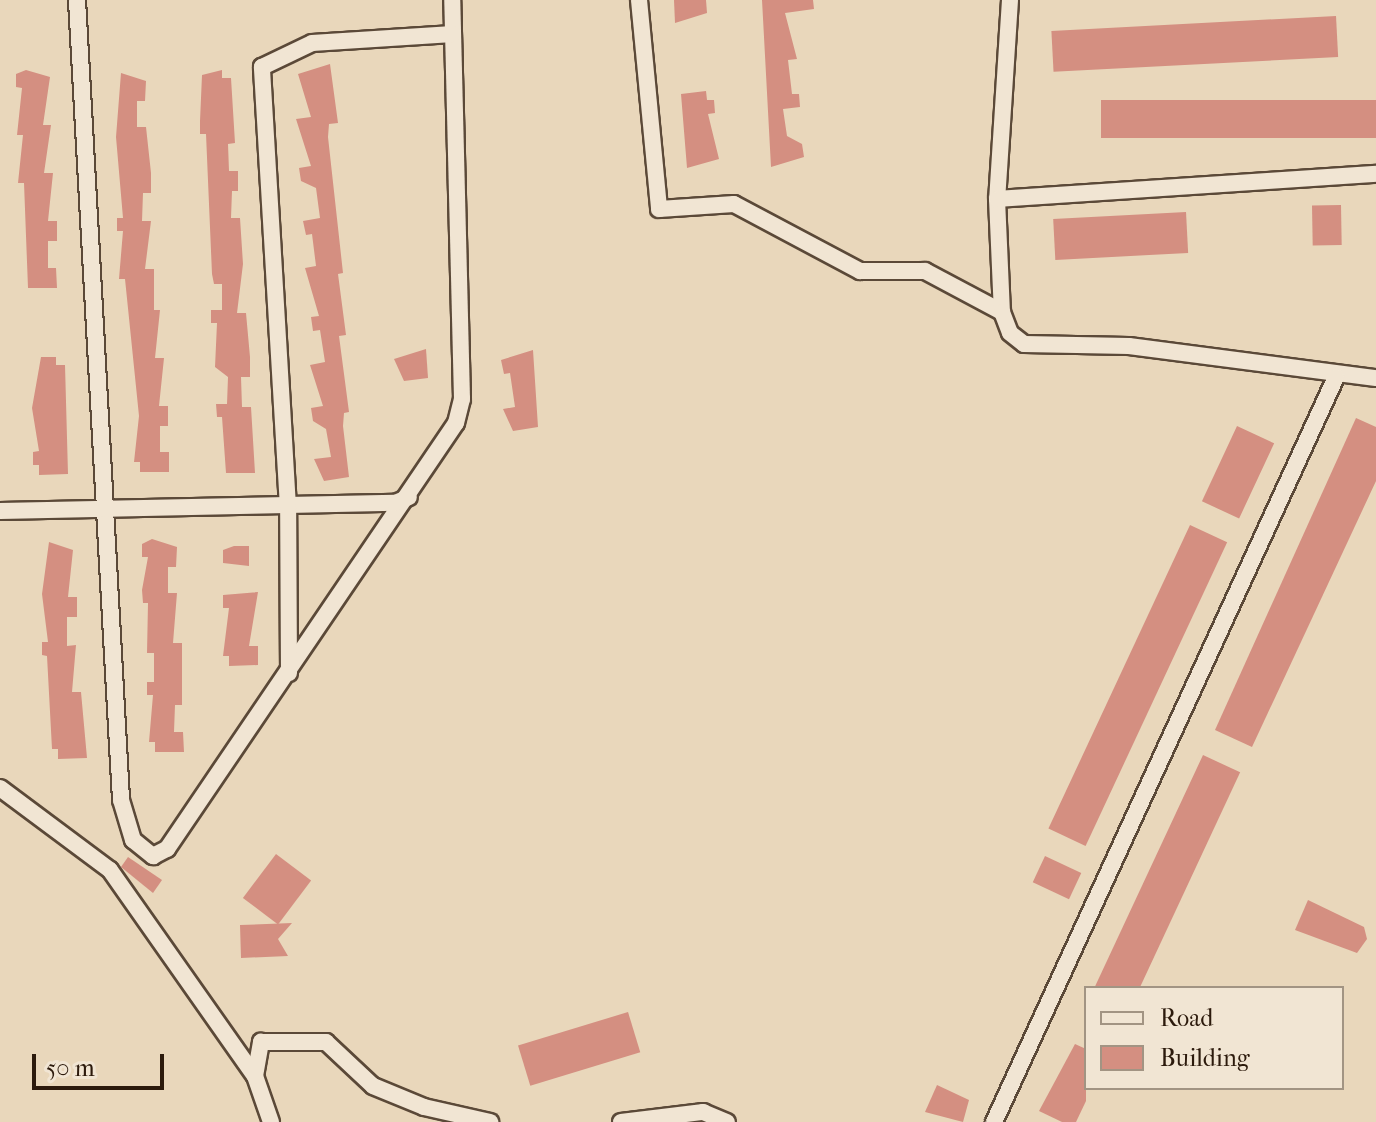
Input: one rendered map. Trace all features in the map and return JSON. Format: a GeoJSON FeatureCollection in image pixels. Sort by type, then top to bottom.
{"type":"FeatureCollection","features":[{"type":"Feature","properties":{"kind":"street"},"geometry":{"type":"LineString","coordinates":[[77,0],[121,800],[133,840],[153,856],[167,849],[409,497],[456,423],[462,399],[452,0]]}},
{"type":"Feature","properties":{"kind":"street"},"geometry":{"type":"LineString","coordinates":[[639,0],[659,209],[734,204],[860,271],[925,271],[1002,312]]}},
{"type":"Feature","properties":{"kind":"street"},"geometry":{"type":"LineString","coordinates":[[1011,0],[997,199],[1002,312],[1010,333],[1024,344],[1129,346],[1336,377],[1376,378]]}},
{"type":"Feature","properties":{"kind":"street"},"geometry":{"type":"LineString","coordinates":[[289,673],[288,507],[262,67],[312,43],[453,34]]}},
{"type":"Feature","properties":{"kind":"street"},"geometry":{"type":"LineString","coordinates":[[997,199],[1376,174]]}},
{"type":"Feature","properties":{"kind":"street"},"geometry":{"type":"LineString","coordinates":[[994,1122],[1336,377]]}},
{"type":"Feature","properties":{"kind":"street"},"geometry":{"type":"LineString","coordinates":[[0,511],[288,507],[395,503],[409,497]]}},
{"type":"Feature","properties":{"kind":"street"},"geometry":{"type":"LineString","coordinates":[[0,788],[100,858],[255,1076],[271,1122]]}},
{"type":"Feature","properties":{"kind":"street"},"geometry":{"type":"LineString","coordinates":[[255,1076],[261,1042],[326,1042],[373,1086],[424,1107],[490,1122]]}},
{"type":"Feature","properties":{"kind":"street"},"geometry":{"type":"LineString","coordinates":[[621,1122],[703,1112],[727,1122]]}},
{"type":"Feature","properties":{"kind":"building"},"geometry":{"type":"Polygon","coordinates":[[[674,0],[706,0],[707,13],[675,23],[674,0]]]}},
{"type":"Feature","properties":{"kind":"building"},"geometry":{"type":"Polygon","coordinates":[[[762,0],[813,0],[814,9],[785,13],[797,59],[788,60],[792,94],[799,94],[800,107],[783,109],[787,136],[802,144],[804,157],[771,167],[762,0]]]}},
{"type":"Feature","properties":{"kind":"building"},"geometry":{"type":"Polygon","coordinates":[[[1336,16],[1338,57],[1054,72],[1051,31],[1336,16]]]}},
{"type":"Feature","properties":{"kind":"building"},"geometry":{"type":"Polygon","coordinates":[[[330,64],[338,123],[329,124],[328,137],[343,273],[338,274],[346,335],[339,336],[349,412],[344,413],[343,426],[349,477],[324,481],[314,459],[331,457],[326,429],[313,421],[311,408],[323,406],[310,365],[325,362],[320,330],[313,331],[311,317],[319,316],[305,268],[316,266],[312,234],[306,235],[303,221],[320,218],[316,188],[301,181],[299,168],[311,166],[296,119],[311,117],[298,74],[330,64]]]}},
{"type":"Feature","properties":{"kind":"building"},"geometry":{"type":"Polygon","coordinates":[[[26,70],[50,77],[43,125],[51,125],[44,173],[53,173],[48,221],[57,221],[57,241],[48,241],[48,268],[56,268],[57,288],[28,288],[24,183],[18,183],[23,135],[17,135],[22,88],[16,87],[16,74],[26,70]]]}},
{"type":"Feature","properties":{"kind":"building"},"geometry":{"type":"Polygon","coordinates":[[[222,70],[222,78],[231,78],[235,143],[228,144],[229,171],[238,171],[238,191],[232,191],[231,218],[240,218],[243,264],[237,313],[246,313],[250,357],[250,377],[241,377],[242,407],[251,407],[255,473],[226,473],[222,417],[217,417],[216,404],[227,404],[228,377],[215,367],[217,323],[211,323],[211,310],[222,310],[222,284],[214,284],[212,274],[206,134],[200,134],[200,121],[202,75],[222,70]]]}},
{"type":"Feature","properties":{"kind":"building"},"geometry":{"type":"Polygon","coordinates":[[[121,73],[146,81],[145,101],[137,101],[137,127],[146,127],[151,173],[151,193],[143,193],[142,221],[151,221],[145,269],[154,269],[154,310],[160,310],[155,358],[164,358],[159,406],[168,406],[168,426],[160,426],[160,452],[169,452],[169,472],[140,472],[140,462],[134,462],[139,416],[125,279],[119,279],[123,231],[117,231],[117,218],[123,218],[116,137],[121,73]]]}},
{"type":"Feature","properties":{"kind":"building"},"geometry":{"type":"Polygon","coordinates":[[[706,91],[707,100],[714,100],[715,113],[708,114],[719,159],[687,168],[681,94],[706,91]]]}},
{"type":"Feature","properties":{"kind":"building"},"geometry":{"type":"Polygon","coordinates":[[[1101,100],[1376,100],[1376,138],[1101,138],[1101,100]]]}},
{"type":"Feature","properties":{"kind":"building"},"geometry":{"type":"Polygon","coordinates":[[[1341,205],[1342,245],[1313,246],[1312,206],[1341,205]]]}},
{"type":"Feature","properties":{"kind":"building"},"geometry":{"type":"Polygon","coordinates":[[[1186,212],[1188,253],[1055,260],[1053,219],[1186,212]]]}},
{"type":"Feature","properties":{"kind":"building"},"geometry":{"type":"Polygon","coordinates":[[[426,349],[428,378],[404,381],[394,359],[426,349]]]}},
{"type":"Feature","properties":{"kind":"building"},"geometry":{"type":"Polygon","coordinates":[[[533,350],[538,427],[513,431],[503,409],[515,407],[510,373],[504,374],[501,360],[533,350]]]}},
{"type":"Feature","properties":{"kind":"building"},"geometry":{"type":"Polygon","coordinates":[[[41,357],[56,357],[56,365],[65,365],[68,474],[39,475],[39,465],[33,465],[33,452],[39,451],[32,408],[41,357]]]}},
{"type":"Feature","properties":{"kind":"building"},"geometry":{"type":"Polygon","coordinates":[[[1356,418],[1376,427],[1376,481],[1252,747],[1215,730],[1356,418]]]}},
{"type":"Feature","properties":{"kind":"building"},"geometry":{"type":"Polygon","coordinates":[[[1237,426],[1274,443],[1239,519],[1202,501],[1237,426]]]}},
{"type":"Feature","properties":{"kind":"building"},"geometry":{"type":"Polygon","coordinates":[[[1190,525],[1227,542],[1086,846],[1048,829],[1190,525]]]}},
{"type":"Feature","properties":{"kind":"building"},"geometry":{"type":"Polygon","coordinates":[[[152,539],[177,547],[176,567],[168,567],[168,593],[177,593],[173,643],[182,643],[182,705],[175,705],[174,732],[183,732],[184,752],[155,752],[155,742],[149,742],[153,695],[147,695],[147,682],[154,682],[154,653],[147,653],[148,603],[143,603],[142,590],[148,557],[142,557],[142,544],[152,539]]]}},
{"type":"Feature","properties":{"kind":"building"},"geometry":{"type":"Polygon","coordinates":[[[49,542],[73,550],[68,597],[77,597],[77,617],[67,617],[67,646],[76,645],[72,692],[81,692],[87,758],[58,759],[58,749],[52,749],[47,656],[42,655],[42,642],[48,642],[42,594],[49,542]]]}},
{"type":"Feature","properties":{"kind":"building"},"geometry":{"type":"Polygon","coordinates":[[[249,546],[249,566],[223,563],[223,550],[249,546]]]}},
{"type":"Feature","properties":{"kind":"building"},"geometry":{"type":"Polygon","coordinates":[[[258,592],[249,646],[258,646],[258,665],[229,666],[229,656],[223,656],[229,608],[223,608],[223,595],[258,592]]]}},
{"type":"Feature","properties":{"kind":"building"},"geometry":{"type":"Polygon","coordinates":[[[1203,755],[1240,772],[1141,986],[1095,986],[1203,755]]]}},
{"type":"Feature","properties":{"kind":"building"},"geometry":{"type":"Polygon","coordinates":[[[276,854],[311,880],[278,924],[243,898],[276,854]]]}},
{"type":"Feature","properties":{"kind":"building"},"geometry":{"type":"Polygon","coordinates":[[[1045,856],[1081,873],[1069,899],[1033,882],[1045,856]]]}},
{"type":"Feature","properties":{"kind":"building"},"geometry":{"type":"Polygon","coordinates":[[[128,857],[162,880],[153,893],[121,867],[128,857]]]}},
{"type":"Feature","properties":{"kind":"building"},"geometry":{"type":"Polygon","coordinates":[[[1308,900],[1364,927],[1367,939],[1357,953],[1295,930],[1308,900]]]}},
{"type":"Feature","properties":{"kind":"building"},"geometry":{"type":"Polygon","coordinates":[[[292,923],[278,939],[288,956],[241,958],[240,925],[292,923]]]}},
{"type":"Feature","properties":{"kind":"building"},"geometry":{"type":"Polygon","coordinates":[[[628,1012],[640,1052],[530,1086],[518,1046],[628,1012]]]}},
{"type":"Feature","properties":{"kind":"building"},"geometry":{"type":"Polygon","coordinates":[[[1075,1044],[1084,1048],[1086,1101],[1076,1122],[1062,1122],[1039,1111],[1075,1044]]]}},
{"type":"Feature","properties":{"kind":"building"},"geometry":{"type":"Polygon","coordinates":[[[937,1085],[969,1100],[963,1122],[925,1112],[937,1085]]]}}]}
